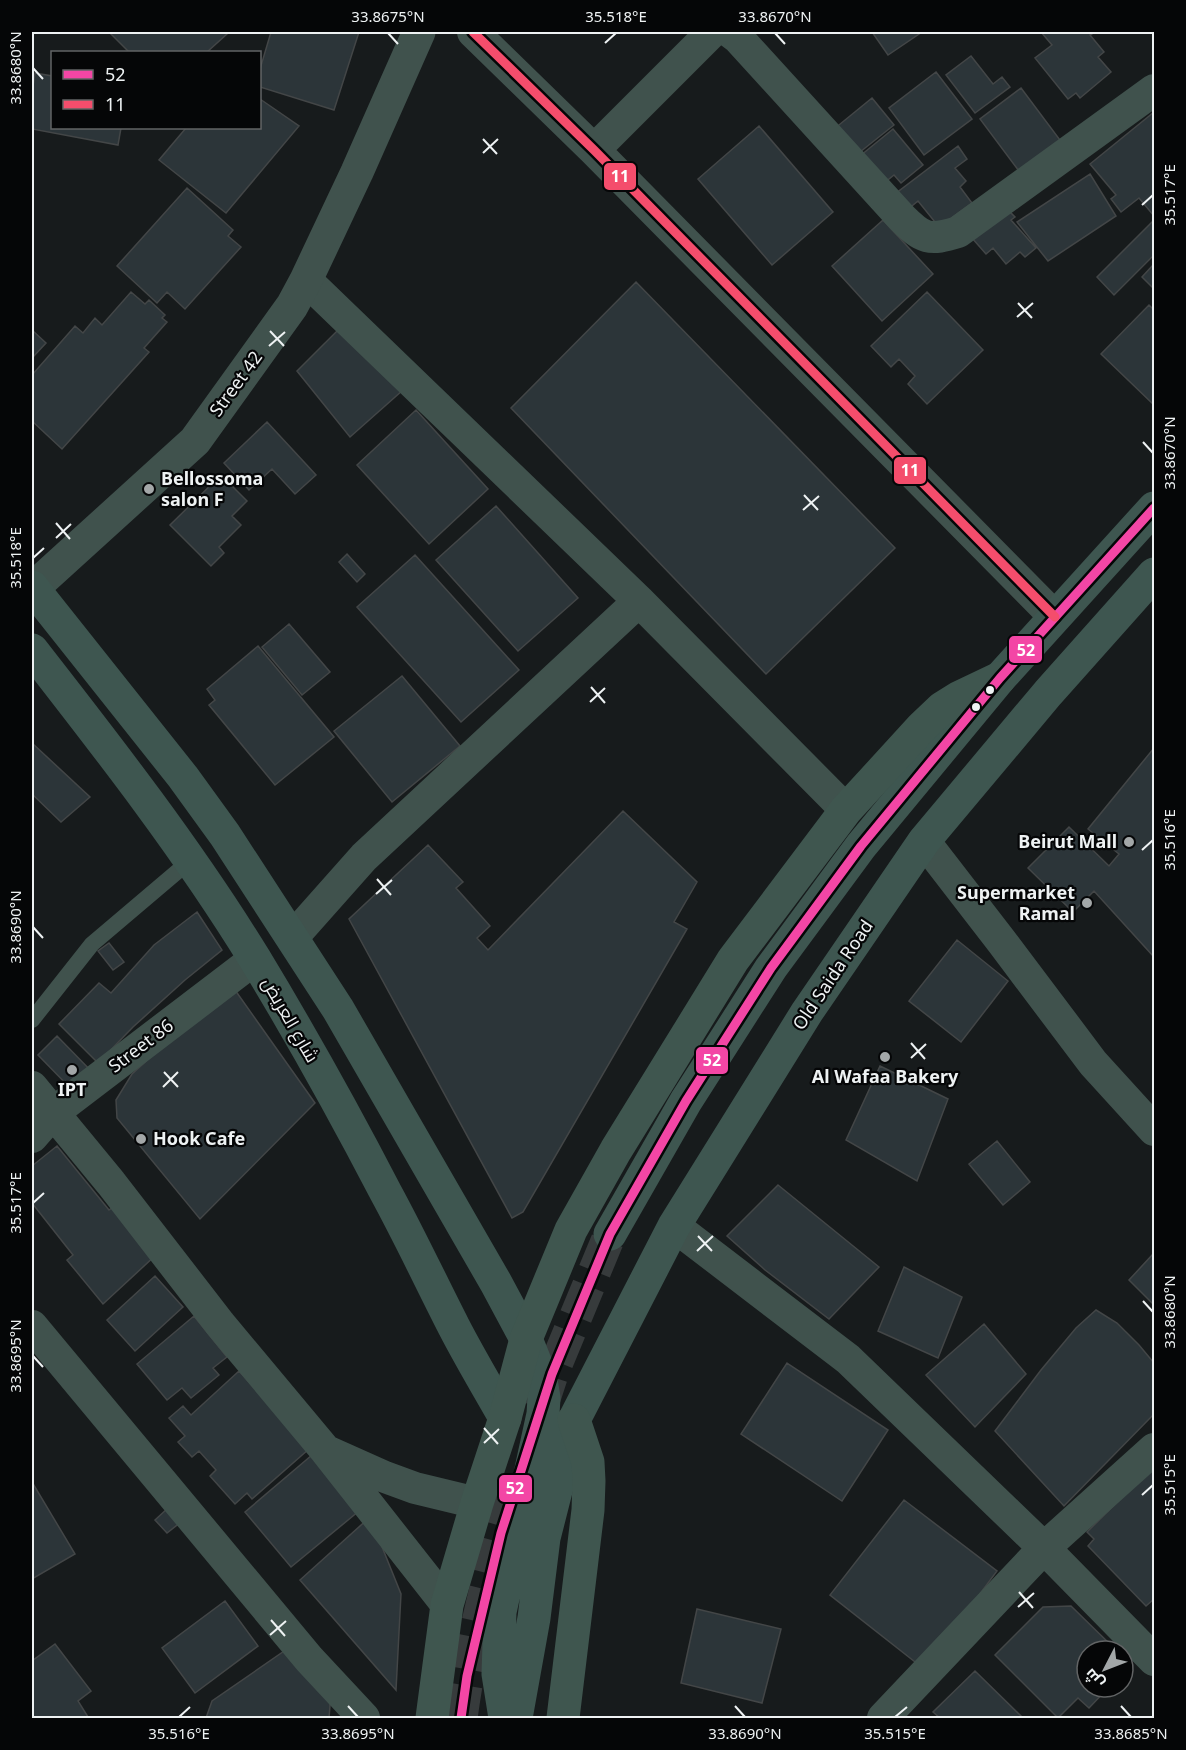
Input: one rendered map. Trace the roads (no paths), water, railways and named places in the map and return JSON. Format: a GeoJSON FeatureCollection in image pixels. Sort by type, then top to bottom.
{"type":"FeatureCollection","features":[{"type":"Feature","properties":{"kind":"highway"},"geometry":{"type":"LineString","coordinates":[[432,1719],[447,1605],[505,1418],[526,1339],[571,1230],[616,1150],[733,960],[846,810],[942,708],[1000,678]]}},
{"type":"Feature","properties":{"kind":"highway"},"geometry":{"type":"LineString","coordinates":[[563,1719],[588,1510],[588,1462],[574,1420]]}},
{"type":"Feature","properties":{"kind":"main road"},"geometry":{"type":"LineString","coordinates":[[610,1234],[686,1101],[771,968],[861,846],[1000,678],[1155,508]]}},
{"type":"Feature","properties":{"kind":"main road","name":"Old Saida Road"},"geometry":{"type":"LineString","coordinates":[[516,1719],[534,1618],[544,1538],[574,1420],[674,1226],[807,1012],[924,841],[1048,693],[1155,574]]}},
{"type":"Feature","properties":{"kind":"main road"},"geometry":{"type":"LineString","coordinates":[[32,588],[183,777],[293,937],[338,1009],[526,1339],[540,1374],[544,1398],[543,1414],[500,1612],[497,1648],[498,1674],[505,1719]]}},
{"type":"Feature","properties":{"kind":"main road","name":"شارع العريض"},"geometry":{"type":"LineString","coordinates":[[32,650],[120,762],[190,860],[255,959],[332,1091],[454,1327],[505,1418]]}},
{"type":"Feature","properties":{"kind":"street","name":"Street 42"},"geometry":{"type":"LineString","coordinates":[[32,588],[195,441],[292,306],[362,162],[419,32]]}},
{"type":"Feature","properties":{"kind":"street"},"geometry":{"type":"LineString","coordinates":[[473,32],[594,150],[1055,617]]}},
{"type":"Feature","properties":{"kind":"street"},"geometry":{"type":"LineString","coordinates":[[594,150],[712,32]]}},
{"type":"Feature","properties":{"kind":"street"},"geometry":{"type":"LineString","coordinates":[[730,32],[916,233],[937,238],[957,232],[1155,90]]}},
{"type":"Feature","properties":{"kind":"street"},"geometry":{"type":"LineString","coordinates":[[306,280],[639,601],[846,810]]}},
{"type":"Feature","properties":{"kind":"street"},"geometry":{"type":"LineString","coordinates":[[293,937],[363,857],[639,601]]}},
{"type":"Feature","properties":{"kind":"street"},"geometry":{"type":"LineString","coordinates":[[924,841],[1093,1063],[1155,1130]]}},
{"type":"Feature","properties":{"kind":"street","name":"Street 86"},"geometry":{"type":"LineString","coordinates":[[32,1137],[53,1113],[255,959]]}},
{"type":"Feature","properties":{"kind":"street"},"geometry":{"type":"LineString","coordinates":[[32,1087],[111,1183],[220,1324],[326,1451],[447,1605]]}},
{"type":"Feature","properties":{"kind":"street"},"geometry":{"type":"LineString","coordinates":[[674,1226],[848,1359],[1044,1548],[1155,1660]]}},
{"type":"Feature","properties":{"kind":"street"},"geometry":{"type":"LineString","coordinates":[[32,1326],[309,1659],[364,1719]]}},
{"type":"Feature","properties":{"kind":"street"},"geometry":{"type":"LineString","coordinates":[[883,1719],[1044,1548],[1155,1449]]}},
{"type":"Feature","properties":{"kind":"street"},"geometry":{"type":"LineString","coordinates":[[326,1451],[415,1488],[477,1503]]}},
{"type":"Feature","properties":{"kind":"lane"},"geometry":{"type":"LineString","coordinates":[[32,1020],[92,944],[190,860]]}},
{"type":"Feature","properties":{"kind":"tunnel"},"geometry":{"type":"LineString","coordinates":[[541,1408],[552,1374],[610,1234]]}},
{"type":"Feature","properties":{"kind":"tunnel"},"geometry":{"type":"LineString","coordinates":[[461,1718],[482,1607],[512,1497]]}},
{"type":"Feature","properties":{"kind":"place","name":"Bellossoma salon F"},"geometry":{"type":"Point","coordinates":[149,489]}},
{"type":"Feature","properties":{"kind":"place","name":"Beirut Mall"},"geometry":{"type":"Point","coordinates":[1129,842]}},
{"type":"Feature","properties":{"kind":"place","name":"Supermarket Ramal"},"geometry":{"type":"Point","coordinates":[1087,903]}},
{"type":"Feature","properties":{"kind":"place","name":"Al Wafaa Bakery"},"geometry":{"type":"Point","coordinates":[885,1057]}},
{"type":"Feature","properties":{"kind":"place","name":"IPT"},"geometry":{"type":"Point","coordinates":[72,1070]}},
{"type":"Feature","properties":{"kind":"place","name":"Hook Cafe"},"geometry":{"type":"Point","coordinates":[141,1139]}}]}
